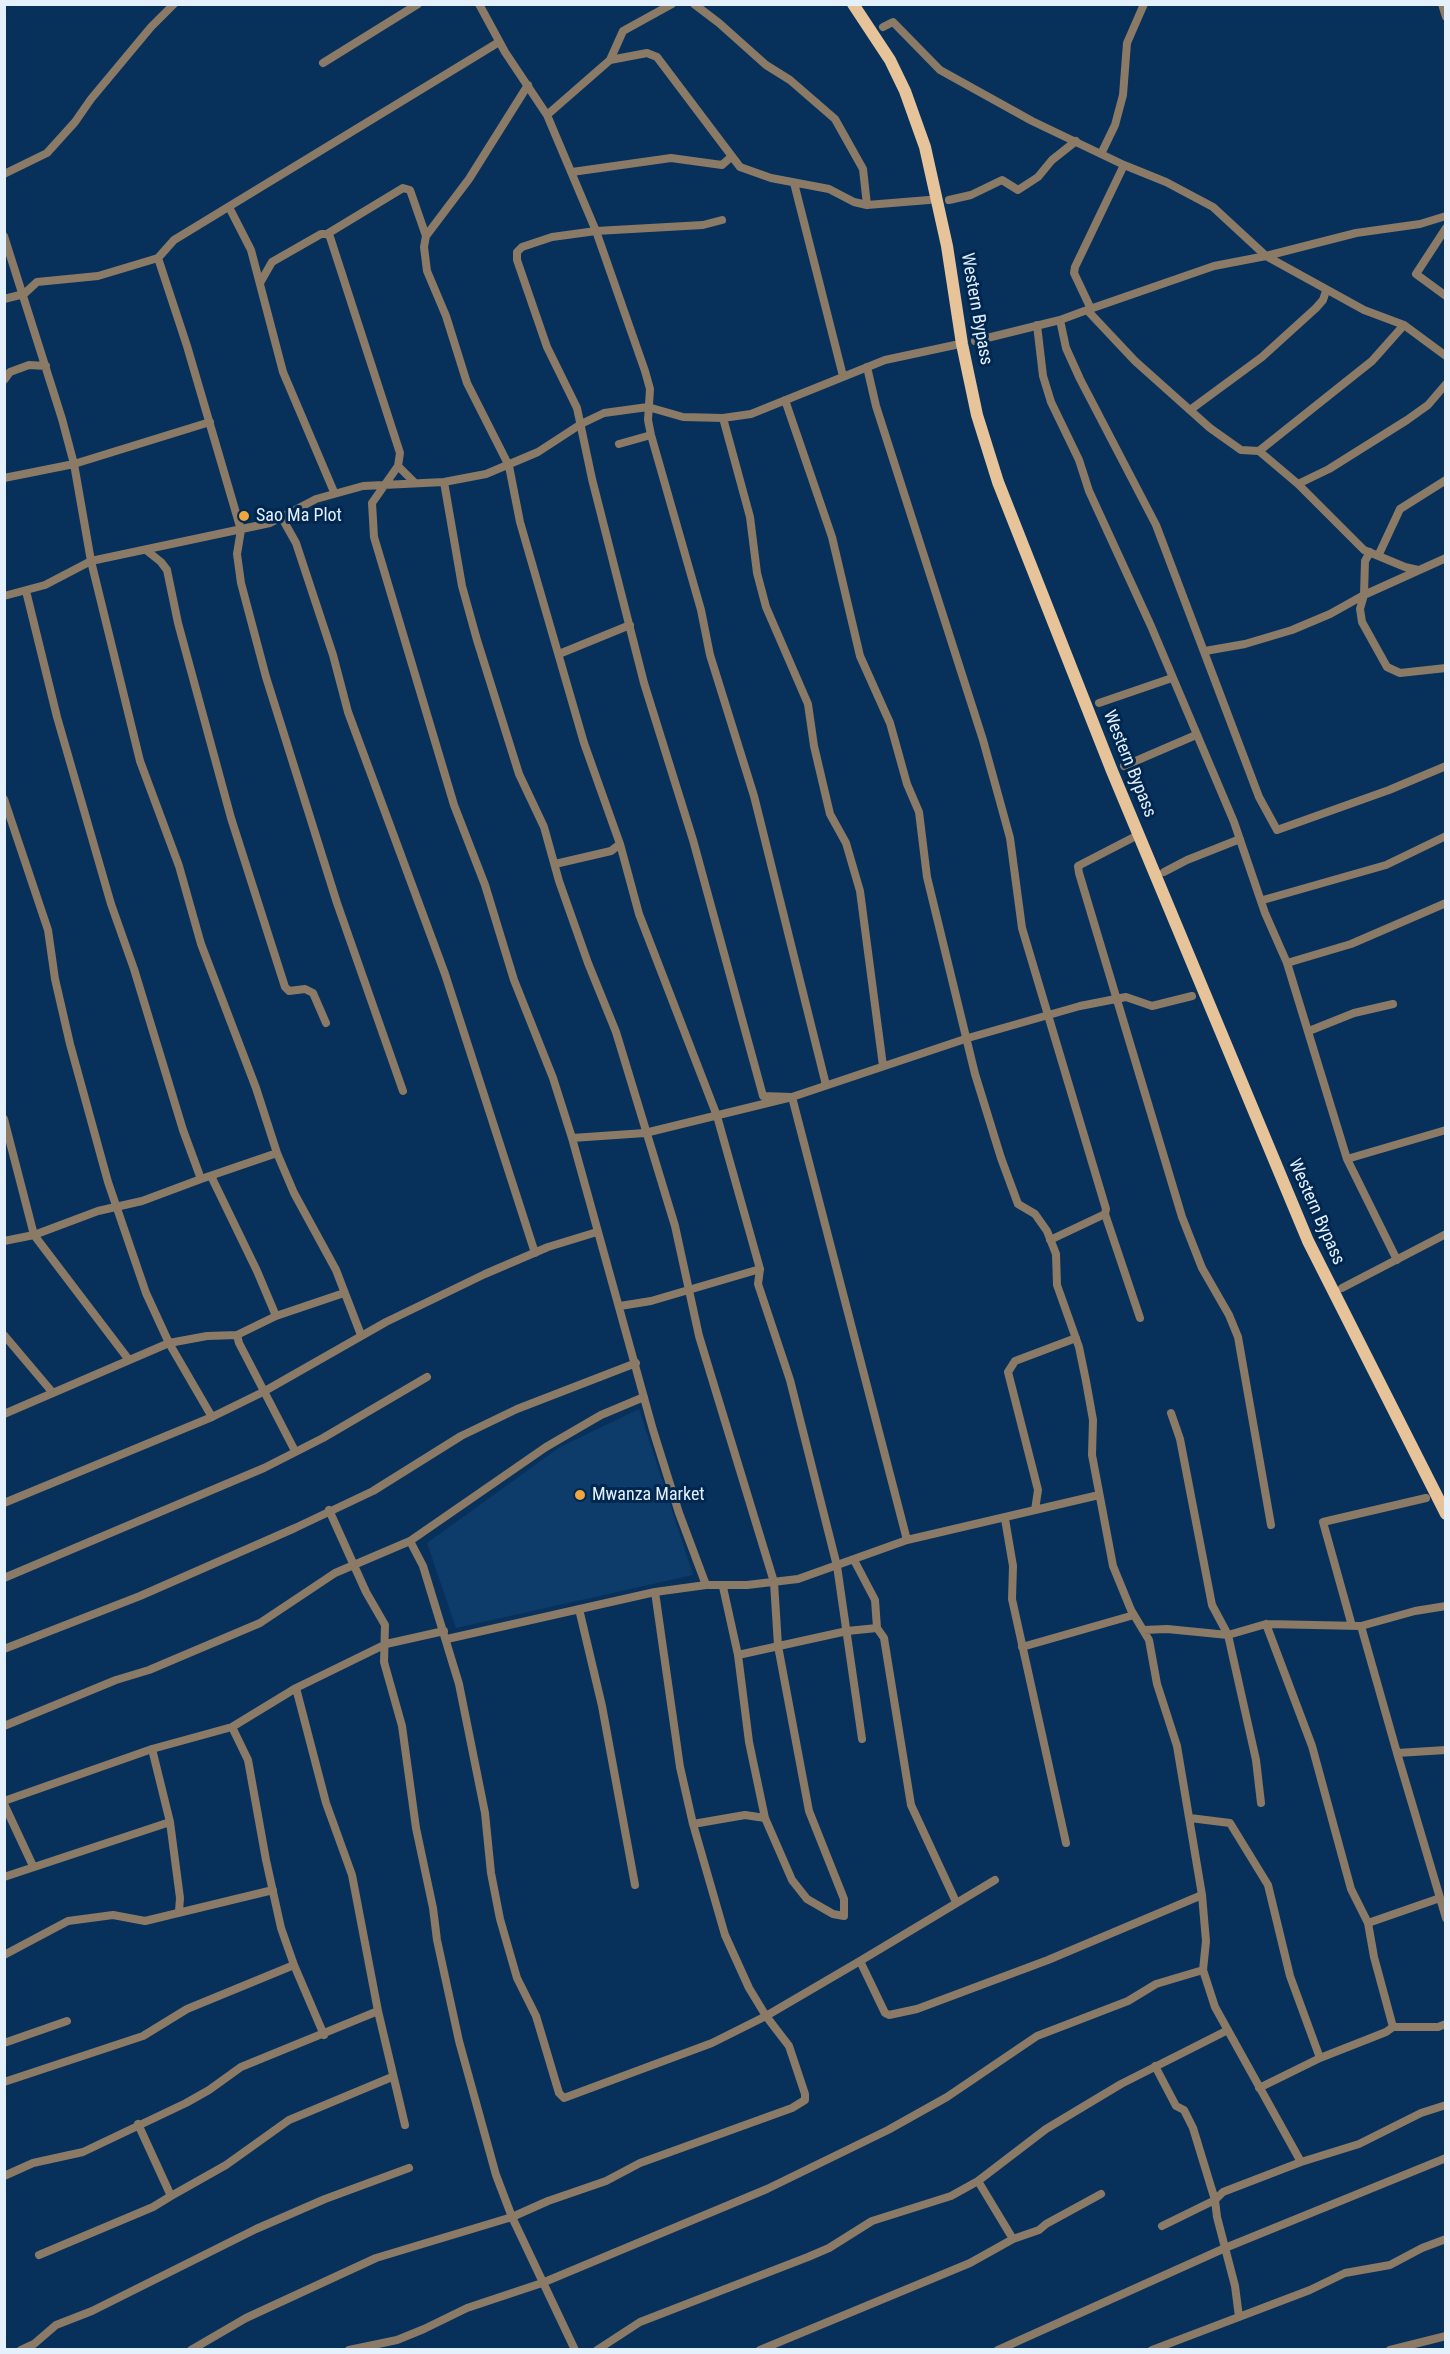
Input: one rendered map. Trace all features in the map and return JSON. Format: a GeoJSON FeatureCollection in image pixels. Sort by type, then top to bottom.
{"type":"FeatureCollection","features":[{"type":"Feature","properties":{"kind":"main road","name":"Western Bypass"},"geometry":{"type":"LineString","coordinates":[[853,4],[890,60],[905,91],[925,147],[947,246],[973,395],[991,460],[1138,835],[1308,1241],[1446,1514]]}},
{"type":"Feature","properties":{"kind":"street"},"geometry":{"type":"LineString","coordinates":[[4,174],[47,153],[75,122],[91,99],[151,27],[174,4]]}},
{"type":"Feature","properties":{"kind":"street"},"geometry":{"type":"LineString","coordinates":[[323,63],[418,4]]}},
{"type":"Feature","properties":{"kind":"street"},"geometry":{"type":"LineString","coordinates":[[479,4],[499,42],[547,115],[596,231],[645,371],[650,389],[648,407],[651,435],[701,610],[710,655],[754,796],[826,1085]]}},
{"type":"Feature","properties":{"kind":"street"},"geometry":{"type":"LineString","coordinates":[[547,115],[610,60],[622,31],[672,4]]}},
{"type":"Feature","properties":{"kind":"street"},"geometry":{"type":"LineString","coordinates":[[694,4],[719,22],[766,65],[798,86],[835,120],[863,169],[867,205]]}},
{"type":"Feature","properties":{"kind":"street"},"geometry":{"type":"LineString","coordinates":[[1101,154],[1114,125],[1123,95],[1127,42],[1144,4]]}},
{"type":"Feature","properties":{"kind":"street"},"geometry":{"type":"LineString","coordinates":[[1442,4],[1446,17]]}},
{"type":"Feature","properties":{"kind":"street"},"geometry":{"type":"LineString","coordinates":[[882,27],[893,22],[940,70],[1032,121],[1124,165],[1166,182],[1213,207],[1266,256],[1326,291],[1364,310],[1404,325],[1446,356]]}},
{"type":"Feature","properties":{"kind":"street"},"geometry":{"type":"LineString","coordinates":[[4,299],[24,294],[37,282],[98,276],[158,258],[174,240],[499,42]]}},
{"type":"Feature","properties":{"kind":"street"},"geometry":{"type":"LineString","coordinates":[[610,60],[640,53],[657,57],[740,167],[794,183],[829,189],[854,202],[867,205],[929,200]]}},
{"type":"Feature","properties":{"kind":"street"},"geometry":{"type":"LineString","coordinates":[[528,85],[469,179],[426,236],[424,247],[427,271],[446,316],[467,383],[509,466],[520,522],[595,778],[620,844],[639,914],[717,1116],[760,1269],[758,1284],[790,1380],[837,1566],[862,1739]]}},
{"type":"Feature","properties":{"kind":"street"},"geometry":{"type":"LineString","coordinates":[[949,200],[971,195],[1002,180],[1018,190],[1038,177],[1052,160],[1076,141]]}},
{"type":"Feature","properties":{"kind":"street"},"geometry":{"type":"LineString","coordinates":[[572,172],[670,158],[722,165],[731,157]]}},
{"type":"Feature","properties":{"kind":"street"},"geometry":{"type":"LineString","coordinates":[[1124,165],[1075,267],[1074,273],[1089,309],[1135,361],[1190,410],[1241,450],[1259,451],[1298,484],[1364,550],[1374,553],[1405,572]]}},
{"type":"Feature","properties":{"kind":"street"},"geometry":{"type":"LineString","coordinates":[[794,183],[843,376]]}},
{"type":"Feature","properties":{"kind":"street"},"geometry":{"type":"LineString","coordinates":[[260,283],[272,262],[321,234],[327,234],[403,188],[410,190],[426,236]]}},
{"type":"Feature","properties":{"kind":"street"},"geometry":{"type":"LineString","coordinates":[[229,207],[250,250],[283,372],[334,492]]}},
{"type":"Feature","properties":{"kind":"street"},"geometry":{"type":"LineString","coordinates":[[975,341],[1060,320],[1214,266],[1266,256],[1356,233],[1420,224],[1446,216]]}},
{"type":"Feature","properties":{"kind":"street"},"geometry":{"type":"LineString","coordinates":[[722,220],[703,225],[596,231],[552,237],[522,247],[517,252],[539,326],[577,408],[592,479],[644,683],[690,831],[763,1096],[792,1097]]}},
{"type":"Feature","properties":{"kind":"street"},"geometry":{"type":"LineString","coordinates":[[1446,228],[1416,274],[1446,296]]}},
{"type":"Feature","properties":{"kind":"street"},"geometry":{"type":"LineString","coordinates":[[327,234],[363,333],[374,379],[400,453],[398,466],[372,503],[374,537],[454,805],[485,885],[514,980],[545,1056],[573,1138],[644,1397],[679,1513],[706,1585]]}},
{"type":"Feature","properties":{"kind":"street"},"geometry":{"type":"LineString","coordinates":[[4,236],[24,294],[74,464],[91,561],[140,760],[178,866],[201,944],[256,1088],[277,1153],[362,1335]]}},
{"type":"Feature","properties":{"kind":"street"},"geometry":{"type":"LineString","coordinates":[[158,258],[210,422],[241,530],[237,554],[241,584],[266,677],[337,903],[403,1091]]}},
{"type":"Feature","properties":{"kind":"street"},"geometry":{"type":"LineString","coordinates":[[1190,410],[1262,357],[1316,308],[1323,300],[1326,291]]}},
{"type":"Feature","properties":{"kind":"street"},"geometry":{"type":"LineString","coordinates":[[1060,320],[1066,348],[1080,379],[1156,525],[1259,797],[1277,830],[1389,790],[1446,766]]}},
{"type":"Feature","properties":{"kind":"street"},"geometry":{"type":"LineString","coordinates":[[1037,325],[1043,376],[1051,402],[1079,460],[1089,491],[1125,566],[1240,839],[1263,900],[1265,913],[1287,963],[1347,1159],[1397,1260]]}},
{"type":"Feature","properties":{"kind":"street"},"geometry":{"type":"LineString","coordinates":[[1259,451],[1372,361],[1404,325]]}},
{"type":"Feature","properties":{"kind":"street"},"geometry":{"type":"LineString","coordinates":[[4,596],[52,581],[91,561],[241,530],[282,518],[301,506],[334,492],[388,483],[468,479],[509,466],[538,452],[581,424],[604,414],[648,407],[683,417],[723,418],[751,414],[885,360],[955,345]]}},
{"type":"Feature","properties":{"kind":"street"},"geometry":{"type":"LineString","coordinates":[[4,380],[10,372],[29,365],[46,366]]}},
{"type":"Feature","properties":{"kind":"street"},"geometry":{"type":"LineString","coordinates":[[867,367],[876,406],[983,740],[1010,838],[1022,928],[1046,1015],[1106,1209],[1105,1214],[1140,1318]]}},
{"type":"Feature","properties":{"kind":"street"},"geometry":{"type":"LineString","coordinates":[[1298,484],[1329,469],[1407,420],[1428,405],[1446,384]]}},
{"type":"Feature","properties":{"kind":"street"},"geometry":{"type":"LineString","coordinates":[[785,400],[832,537],[861,656],[890,723],[907,784],[919,812],[927,877],[987,1113],[1018,1204],[1035,1214],[1056,1254],[1057,1285],[1076,1338],[1093,1420],[1092,1455],[1113,1566],[1134,1616],[1144,1630],[1177,1746],[1202,1895],[1206,1941],[1203,1970],[1215,2007],[1301,2162]]}},
{"type":"Feature","properties":{"kind":"street"},"geometry":{"type":"LineString","coordinates":[[723,418],[750,517],[757,573],[766,607],[808,704],[814,746],[830,814],[846,843],[860,891],[883,1066]]}},
{"type":"Feature","properties":{"kind":"street"},"geometry":{"type":"LineString","coordinates":[[4,478],[74,464],[210,422]]}},
{"type":"Feature","properties":{"kind":"street"},"geometry":{"type":"LineString","coordinates":[[619,444],[651,435]]}},
{"type":"Feature","properties":{"kind":"street"},"geometry":{"type":"LineString","coordinates":[[398,466],[414,482]]}},
{"type":"Feature","properties":{"kind":"street"},"geometry":{"type":"LineString","coordinates":[[1446,480],[1400,509],[1374,553],[1365,561],[1364,595],[1360,609],[1362,622],[1387,667],[1400,673],[1446,668]]}},
{"type":"Feature","properties":{"kind":"street"},"geometry":{"type":"LineString","coordinates":[[444,482],[462,586],[477,640],[519,774],[544,827],[588,963],[616,1032],[675,1226],[706,1358],[774,1582],[778,1646],[809,1811],[844,1899],[844,1916],[833,1914],[807,1899],[792,1880],[765,1818],[749,1742],[738,1655],[723,1587]]}},
{"type":"Feature","properties":{"kind":"street"},"geometry":{"type":"LineString","coordinates":[[282,518],[296,543],[333,655],[348,712],[445,974],[535,1253]]}},
{"type":"Feature","properties":{"kind":"street"},"geometry":{"type":"LineString","coordinates":[[146,550],[167,570],[178,623],[231,818],[285,987],[289,991],[305,989],[313,993],[326,1023]]}},
{"type":"Feature","properties":{"kind":"street"},"geometry":{"type":"LineString","coordinates":[[1205,651],[1245,644],[1292,630],[1330,614],[1405,572],[1418,570],[1446,558]]}},
{"type":"Feature","properties":{"kind":"street"},"geometry":{"type":"LineString","coordinates":[[26,591],[57,717],[111,904],[201,1179]]}},
{"type":"Feature","properties":{"kind":"street"},"geometry":{"type":"LineString","coordinates":[[559,654],[630,625]]}},
{"type":"Feature","properties":{"kind":"street"},"geometry":{"type":"LineString","coordinates":[[1099,703],[1172,678]]}},
{"type":"Feature","properties":{"kind":"street"},"geometry":{"type":"LineString","coordinates":[[1124,766],[1197,735]]}},
{"type":"Feature","properties":{"kind":"street"},"geometry":{"type":"LineString","coordinates":[[4,799],[48,930],[55,979],[70,1044],[92,1130],[117,1207],[146,1293],[169,1343],[212,1417]]}},
{"type":"Feature","properties":{"kind":"street"},"geometry":{"type":"LineString","coordinates":[[1138,835],[1078,866],[1182,1218],[1202,1268],[1229,1315],[1238,1337],[1271,1525]]}},
{"type":"Feature","properties":{"kind":"street"},"geometry":{"type":"LineString","coordinates":[[1263,900],[1386,865],[1446,836]]}},
{"type":"Feature","properties":{"kind":"street"},"geometry":{"type":"LineString","coordinates":[[1164,872],[1240,839]]}},
{"type":"Feature","properties":{"kind":"street"},"geometry":{"type":"LineString","coordinates":[[555,864],[611,851],[620,844]]}},
{"type":"Feature","properties":{"kind":"street"},"geometry":{"type":"LineString","coordinates":[[1287,963],[1351,944],[1446,903]]}},
{"type":"Feature","properties":{"kind":"street"},"geometry":{"type":"LineString","coordinates":[[573,1138],[645,1133],[792,1097],[968,1038],[1046,1015],[1118,998],[1130,997],[1152,1006],[1192,996]]}},
{"type":"Feature","properties":{"kind":"street"},"geometry":{"type":"LineString","coordinates":[[1309,1031],[1354,1013],[1393,1004]]}},
{"type":"Feature","properties":{"kind":"street"},"geometry":{"type":"LineString","coordinates":[[792,1097],[907,1540]]}},
{"type":"Feature","properties":{"kind":"street"},"geometry":{"type":"LineString","coordinates":[[4,1119],[34,1235],[129,1360]]}},
{"type":"Feature","properties":{"kind":"street"},"geometry":{"type":"LineString","coordinates":[[1347,1159],[1446,1130]]}},
{"type":"Feature","properties":{"kind":"street"},"geometry":{"type":"LineString","coordinates":[[4,1241],[34,1235],[98,1211],[117,1207],[277,1153]]}},
{"type":"Feature","properties":{"kind":"street"},"geometry":{"type":"LineString","coordinates":[[211,1176],[258,1271],[276,1316]]}},
{"type":"Feature","properties":{"kind":"street"},"geometry":{"type":"LineString","coordinates":[[1050,1240],[1105,1214]]}},
{"type":"Feature","properties":{"kind":"street"},"geometry":{"type":"LineString","coordinates":[[4,1492],[7,1502],[212,1417],[263,1392],[362,1335],[485,1274],[535,1253],[597,1232]]}},
{"type":"Feature","properties":{"kind":"street"},"geometry":{"type":"LineString","coordinates":[[1342,1288],[1446,1234]]}},
{"type":"Feature","properties":{"kind":"street"},"geometry":{"type":"LineString","coordinates":[[620,1306],[689,1291],[760,1269]]}},
{"type":"Feature","properties":{"kind":"street"},"geometry":{"type":"LineString","coordinates":[[4,1414],[169,1343],[207,1336],[237,1335],[276,1316],[344,1293]]}},
{"type":"Feature","properties":{"kind":"street"},"geometry":{"type":"LineString","coordinates":[[4,1335],[53,1393]]}},
{"type":"Feature","properties":{"kind":"street"},"geometry":{"type":"LineString","coordinates":[[237,1335],[263,1392],[295,1451]]}},
{"type":"Feature","properties":{"kind":"street"},"geometry":{"type":"LineString","coordinates":[[1035,1510],[1038,1490],[1008,1372],[1015,1361],[1076,1338]]}},
{"type":"Feature","properties":{"kind":"street"},"geometry":{"type":"LineString","coordinates":[[4,1649],[140,1596],[373,1491],[461,1436],[539,1400],[636,1363]]}},
{"type":"Feature","properties":{"kind":"street"},"geometry":{"type":"LineString","coordinates":[[4,1578],[264,1467],[332,1433],[428,1377]]}},
{"type":"Feature","properties":{"kind":"street"},"geometry":{"type":"LineString","coordinates":[[4,1726],[94,1688],[149,1670],[260,1623],[335,1573],[354,1567],[410,1541],[546,1447],[600,1415],[644,1397]]}},
{"type":"Feature","properties":{"kind":"street"},"geometry":{"type":"LineString","coordinates":[[1171,1413],[1180,1439],[1212,1605],[1228,1635],[1256,1760],[1262,1803]]}},
{"type":"Feature","properties":{"kind":"street"},"geometry":{"type":"LineString","coordinates":[[33,1866],[4,1803],[152,1749],[232,1727],[296,1688],[386,1644],[445,1635],[655,1592],[706,1585],[723,1587],[798,1579],[907,1540],[1005,1519],[1099,1495]]}},
{"type":"Feature","properties":{"kind":"street"},"geometry":{"type":"LineString","coordinates":[[1426,1498],[1323,1522],[1397,1753],[1446,1918]]}},
{"type":"Feature","properties":{"kind":"street"},"geometry":{"type":"LineString","coordinates":[[329,1510],[354,1567],[385,1624],[384,1662],[402,1726],[416,1828],[448,1995],[496,2175],[542,2283],[576,2349]]}},
{"type":"Feature","properties":{"kind":"street"},"geometry":{"type":"LineString","coordinates":[[1005,1519],[1013,1566],[1011,1599],[1066,1842]]}},
{"type":"Feature","properties":{"kind":"street"},"geometry":{"type":"LineString","coordinates":[[410,1541],[423,1566],[459,1684],[485,1813],[491,1873],[500,1919],[517,1978],[536,2016],[560,2096],[564,2098],[595,2088],[711,2043],[766,2016],[995,1880]]}},
{"type":"Feature","properties":{"kind":"street"},"geometry":{"type":"LineString","coordinates":[[854,1560],[875,1600],[878,1628],[884,1638],[911,1805],[956,1902]]}},
{"type":"Feature","properties":{"kind":"street"},"geometry":{"type":"LineString","coordinates":[[191,2349],[246,2318],[334,2275],[376,2258],[512,2217],[548,2201],[606,2181],[640,2163],[792,2108],[805,2100],[789,2046],[766,2016],[749,1988],[725,1935],[693,1824],[680,1767],[655,1592]]}},
{"type":"Feature","properties":{"kind":"street"},"geometry":{"type":"LineString","coordinates":[[1144,1630],[1167,1629],[1228,1635],[1266,1624],[1357,1626],[1415,1611],[1446,1606]]}},
{"type":"Feature","properties":{"kind":"street"},"geometry":{"type":"LineString","coordinates":[[579,1609],[602,1706],[635,1885]]}},
{"type":"Feature","properties":{"kind":"street"},"geometry":{"type":"LineString","coordinates":[[1022,1647],[1134,1616]]}},
{"type":"Feature","properties":{"kind":"street"},"geometry":{"type":"LineString","coordinates":[[1266,1624],[1312,1746],[1351,1888],[1368,1923],[1374,1958],[1393,2027]]}},
{"type":"Feature","properties":{"kind":"street"},"geometry":{"type":"LineString","coordinates":[[738,1655],[847,1631],[878,1628]]}},
{"type":"Feature","properties":{"kind":"street"},"geometry":{"type":"LineString","coordinates":[[296,1688],[326,1803],[352,1875],[378,2011],[405,2126]]}},
{"type":"Feature","properties":{"kind":"street"},"geometry":{"type":"LineString","coordinates":[[232,1727],[248,1760],[273,1890],[294,1965],[324,2035]]}},
{"type":"Feature","properties":{"kind":"street"},"geometry":{"type":"LineString","coordinates":[[152,1749],[170,1822],[180,1898],[179,1911]]}},
{"type":"Feature","properties":{"kind":"street"},"geometry":{"type":"LineString","coordinates":[[1397,1753],[1446,1750]]}},
{"type":"Feature","properties":{"kind":"street"},"geometry":{"type":"LineString","coordinates":[[693,1824],[745,1815],[765,1818]]}},
{"type":"Feature","properties":{"kind":"street"},"geometry":{"type":"LineString","coordinates":[[1190,1818],[1230,1823],[1268,1885],[1290,1976],[1320,2058]]}},
{"type":"Feature","properties":{"kind":"street"},"geometry":{"type":"LineString","coordinates":[[4,1877],[170,1822]]}},
{"type":"Feature","properties":{"kind":"street"},"geometry":{"type":"LineString","coordinates":[[4,1955],[68,1921],[113,1915],[145,1921],[273,1890]]}},
{"type":"Feature","properties":{"kind":"street"},"geometry":{"type":"LineString","coordinates":[[860,1961],[885,2013],[889,2015],[917,2009],[1048,1960],[1202,1895]]}},
{"type":"Feature","properties":{"kind":"street"},"geometry":{"type":"LineString","coordinates":[[1368,1923],[1440,1898]]}},
{"type":"Feature","properties":{"kind":"street"},"geometry":{"type":"LineString","coordinates":[[4,2082],[137,2038],[187,2009],[294,1965]]}},
{"type":"Feature","properties":{"kind":"street"},"geometry":{"type":"LineString","coordinates":[[349,2349],[397,2340],[424,2330],[467,2308],[542,2283],[767,2189],[888,2130],[947,2097],[1037,2036],[1128,2001],[1156,1984],[1203,1970]]}},
{"type":"Feature","properties":{"kind":"street"},"geometry":{"type":"LineString","coordinates":[[4,2176],[33,2163],[83,2152],[138,2124],[153,2120],[209,2090],[241,2067],[378,2011]]}},
{"type":"Feature","properties":{"kind":"street"},"geometry":{"type":"LineString","coordinates":[[4,2043],[66,2021]]}},
{"type":"Feature","properties":{"kind":"street"},"geometry":{"type":"LineString","coordinates":[[1259,2088],[1320,2058],[1386,2032],[1393,2027],[1438,2027],[1446,2024]]}},
{"type":"Feature","properties":{"kind":"street"},"geometry":{"type":"LineString","coordinates":[[597,2349],[640,2322],[829,2248],[872,2221],[951,2196],[978,2181],[1046,2129],[1155,2066],[1228,2030]]}},
{"type":"Feature","properties":{"kind":"street"},"geometry":{"type":"LineString","coordinates":[[1155,2066],[1176,2106],[1184,2110],[1193,2128],[1215,2200],[1235,2286],[1239,2317]]}},
{"type":"Feature","properties":{"kind":"street"},"geometry":{"type":"LineString","coordinates":[[39,2255],[153,2207],[226,2165],[289,2120],[392,2077]]}},
{"type":"Feature","properties":{"kind":"street"},"geometry":{"type":"LineString","coordinates":[[1162,2226],[1215,2200],[1223,2192],[1301,2162],[1359,2145],[1421,2113],[1446,2105]]}},
{"type":"Feature","properties":{"kind":"street"},"geometry":{"type":"LineString","coordinates":[[138,2124],[171,2196]]}},
{"type":"Feature","properties":{"kind":"street"},"geometry":{"type":"LineString","coordinates":[[998,2349],[1225,2248],[1446,2158]]}},
{"type":"Feature","properties":{"kind":"street"},"geometry":{"type":"LineString","coordinates":[[21,2349],[34,2343],[56,2325],[92,2311],[256,2229],[325,2199],[409,2168]]}},
{"type":"Feature","properties":{"kind":"street"},"geometry":{"type":"LineString","coordinates":[[978,2181],[1013,2239]]}},
{"type":"Feature","properties":{"kind":"street"},"geometry":{"type":"LineString","coordinates":[[760,2349],[970,2264],[1013,2239],[1039,2230],[1101,2194]]}},
{"type":"Feature","properties":{"kind":"street"},"geometry":{"type":"LineString","coordinates":[[1152,2349],[1310,2290],[1345,2273],[1390,2265],[1422,2248],[1446,2239]]}},
{"type":"Feature","properties":{"kind":"street"},"geometry":{"type":"LineString","coordinates":[[1390,2349],[1446,2336]]}},
{"type":"Feature","properties":{"kind":"shaded area","name":"Mwanza Market"},"geometry":{"type":"Polygon","coordinates":[[[639,1409],[693,1575],[456,1628],[427,1543],[560,1447],[639,1409]]]}},
{"type":"Feature","properties":{"kind":"place","name":"Sao Ma Plot"},"geometry":{"type":"Point","coordinates":[244,516]}},
{"type":"Feature","properties":{"kind":"place","name":"Mwanza Market"},"geometry":{"type":"Point","coordinates":[580,1495]}}]}
